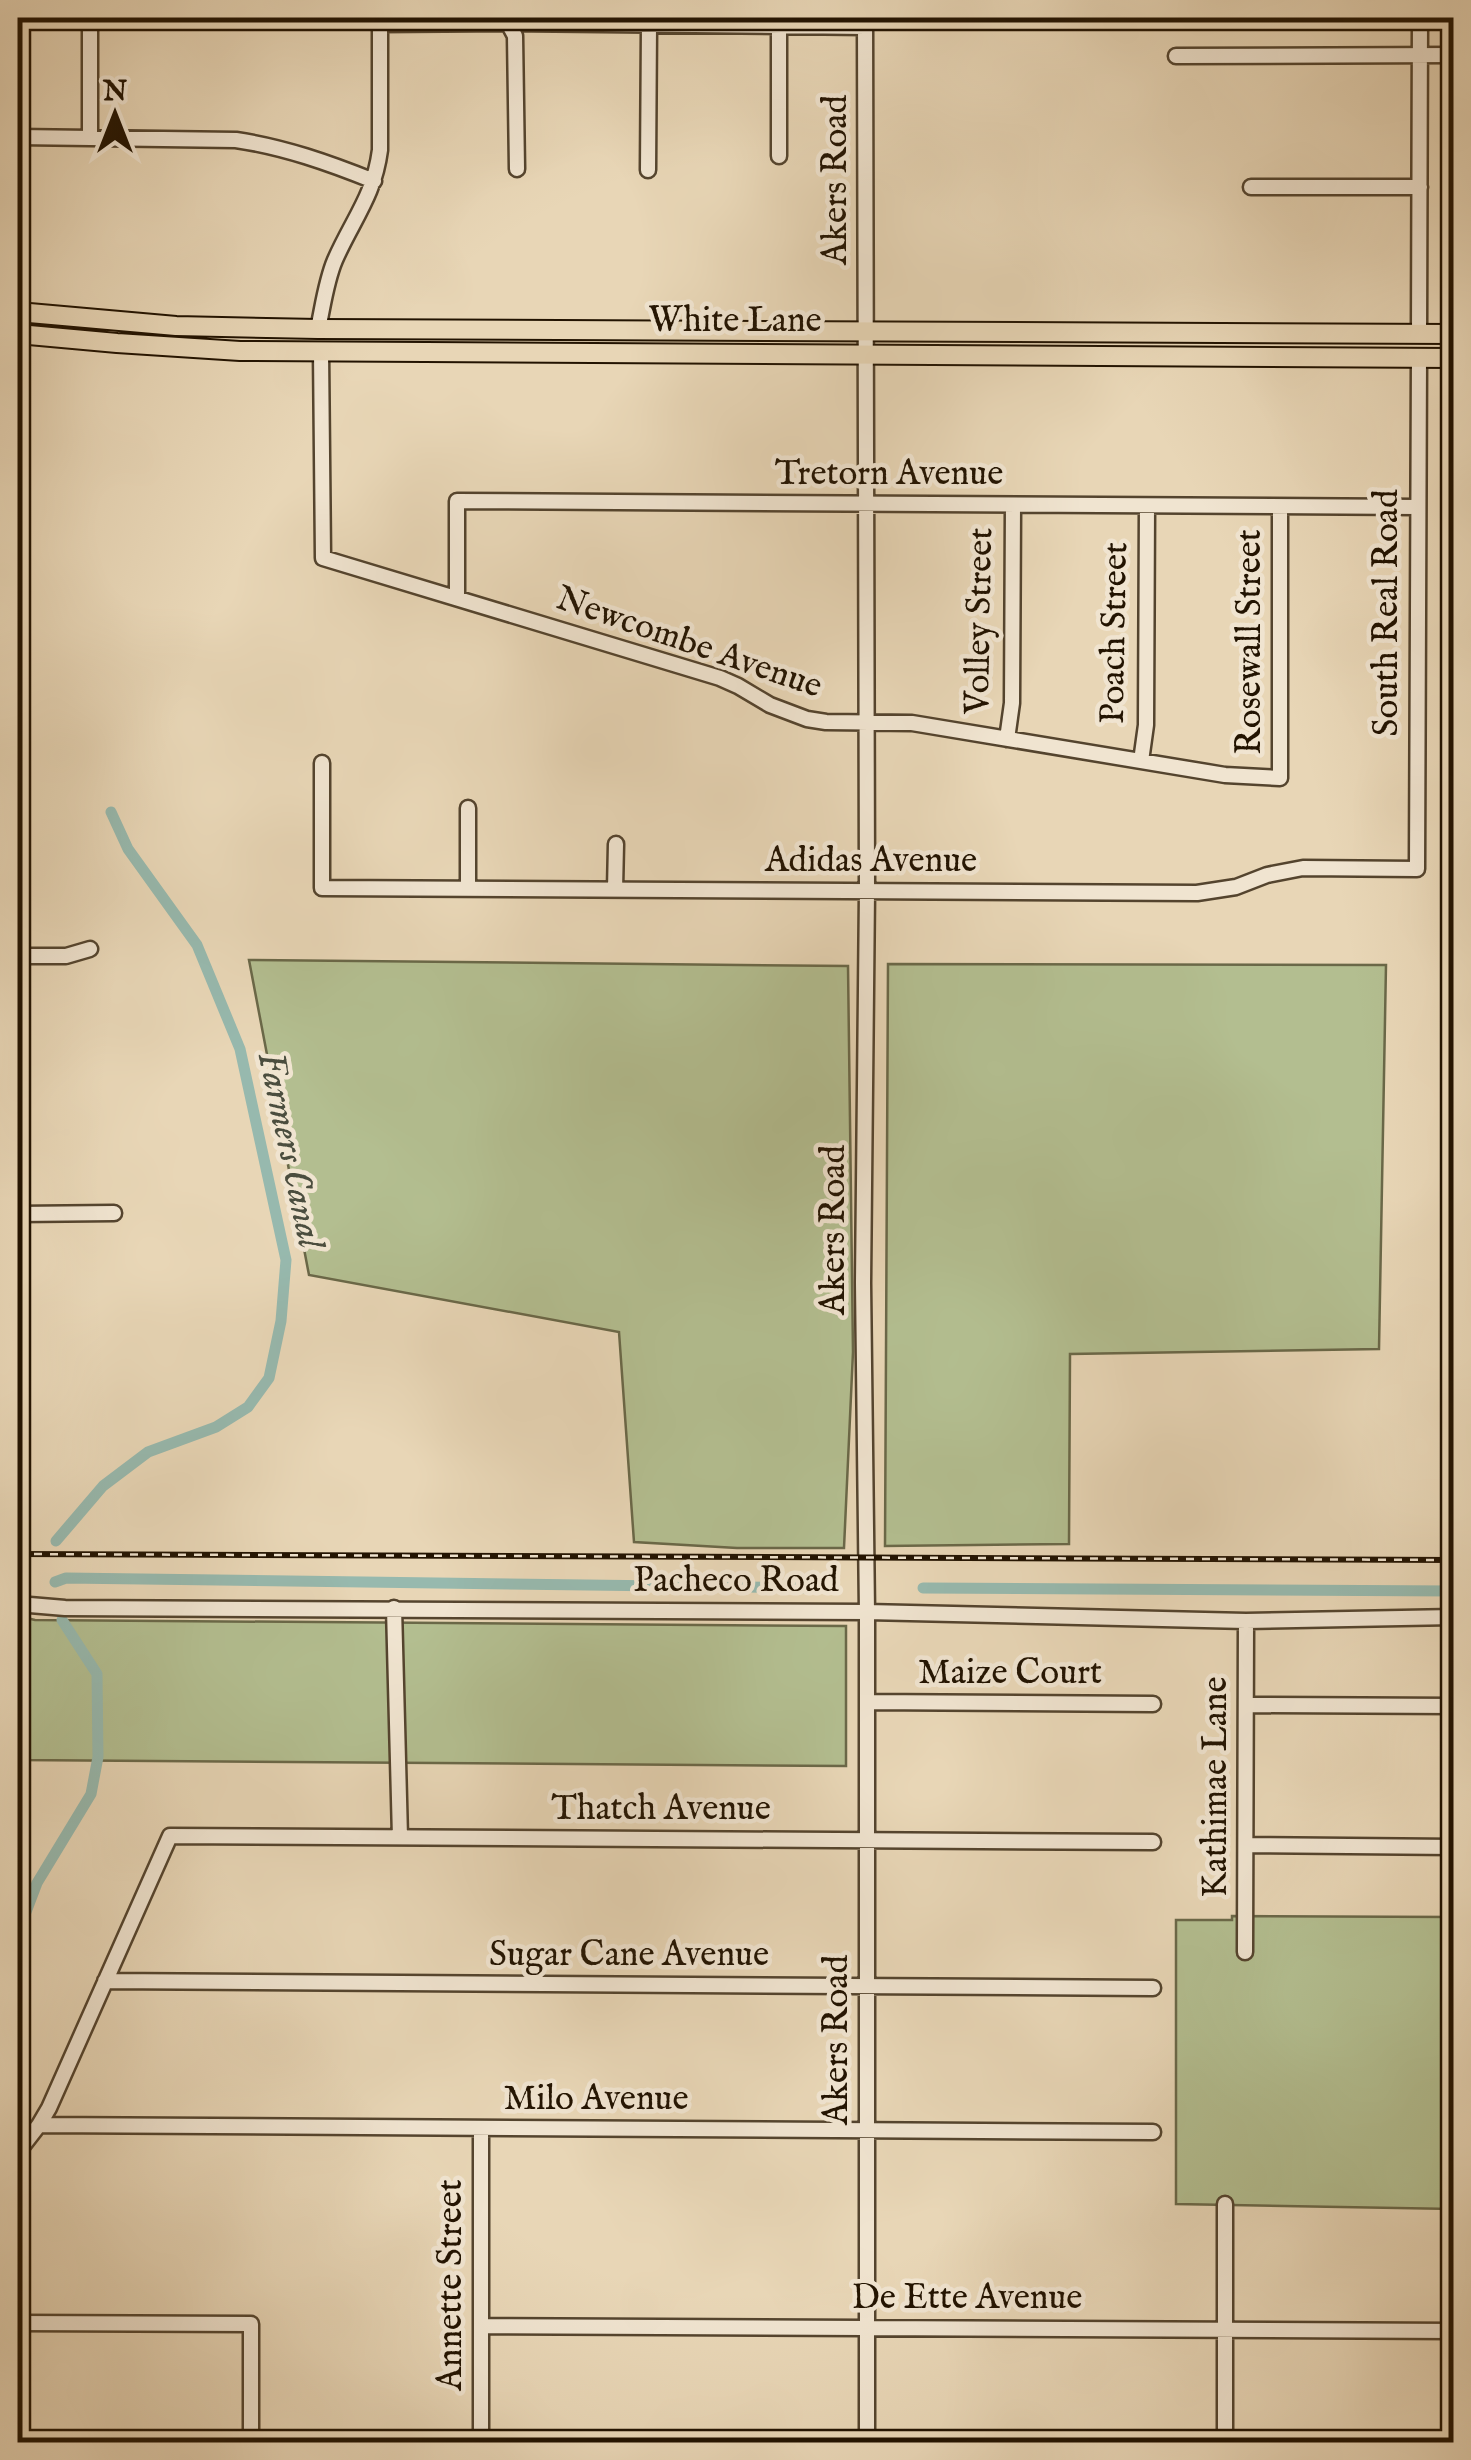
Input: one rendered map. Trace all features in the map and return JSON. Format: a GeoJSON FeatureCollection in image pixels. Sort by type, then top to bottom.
{"type":"FeatureCollection","features":[{"type":"Feature","properties":{"kind":"main road","name":"White Lane"},"geometry":{"type":"LineString","coordinates":[[18,312],[176,326],[318,329],[1454,334]]}},
{"type":"Feature","properties":{"kind":"main road"},"geometry":{"type":"LineString","coordinates":[[63,339],[71,330],[146,334],[176,326]]}},
{"type":"Feature","properties":{"kind":"main road"},"geometry":{"type":"LineString","coordinates":[[321,352],[339,340],[414,328]]}},
{"type":"Feature","properties":{"kind":"main road"},"geometry":{"type":"LineString","coordinates":[[197,348],[221,340],[311,340],[318,329]]}},
{"type":"Feature","properties":{"kind":"main road","name":"White Lane"},"geometry":{"type":"LineString","coordinates":[[18,334],[197,348],[321,352],[1454,358]]}},
{"type":"Feature","properties":{"kind":"main road"},"geometry":{"type":"LineString","coordinates":[[1320,356],[1402,347],[1419,334]]}},
{"type":"Feature","properties":{"kind":"main road"},"geometry":{"type":"LineString","coordinates":[[1419,357],[1432,348],[1454,345]]}},
{"type":"Feature","properties":{"kind":"street"},"geometry":{"type":"LineString","coordinates":[[90,18],[90,138]]}},
{"type":"Feature","properties":{"kind":"street"},"geometry":{"type":"LineString","coordinates":[[1419,334],[1420,18]]}},
{"type":"Feature","properties":{"kind":"street"},"geometry":{"type":"LineString","coordinates":[[318,329],[330,274],[374,181],[380,150],[380,21],[649,26],[865,22]]}},
{"type":"Feature","properties":{"kind":"street"},"geometry":{"type":"LineString","coordinates":[[508,22],[516,36],[517,169]]}},
{"type":"Feature","properties":{"kind":"street"},"geometry":{"type":"LineString","coordinates":[[779,22],[779,156]]}},
{"type":"Feature","properties":{"kind":"street","name":"Akers Road"},"geometry":{"type":"LineString","coordinates":[[865,22],[867,891],[863,1282],[867,2442]]}},
{"type":"Feature","properties":{"kind":"street"},"geometry":{"type":"LineString","coordinates":[[648,170],[649,26]]}},
{"type":"Feature","properties":{"kind":"street"},"geometry":{"type":"LineString","coordinates":[[1176,56],[1454,55]]}},
{"type":"Feature","properties":{"kind":"street"},"geometry":{"type":"LineString","coordinates":[[18,137],[260,143],[374,181]]}},
{"type":"Feature","properties":{"kind":"street"},"geometry":{"type":"LineString","coordinates":[[1251,187],[1420,187]]}},
{"type":"Feature","properties":{"kind":"street","name":"Newcombe Avenue"},"geometry":{"type":"LineString","coordinates":[[321,352],[323,558],[720,678],[788,713],[826,722],[912,723],[1225,775],[1280,778]]}},
{"type":"Feature","properties":{"kind":"street","name":"South Real Road"},"geometry":{"type":"LineString","coordinates":[[1417,868],[1419,357]]}},
{"type":"Feature","properties":{"kind":"street","name":"Tretorn Avenue"},"geometry":{"type":"LineString","coordinates":[[457,598],[457,501],[1417,508]]}},
{"type":"Feature","properties":{"kind":"street","name":"Volley Street"},"geometry":{"type":"LineString","coordinates":[[1007,738],[1012,702],[1013,505]]}},
{"type":"Feature","properties":{"kind":"street","name":"Poach Street"},"geometry":{"type":"LineString","coordinates":[[1141,761],[1146,725],[1146,506]]}},
{"type":"Feature","properties":{"kind":"street","name":"Rosewall Street"},"geometry":{"type":"LineString","coordinates":[[1280,506],[1280,778]]}},
{"type":"Feature","properties":{"kind":"street","name":"Adidas Avenue"},"geometry":{"type":"LineString","coordinates":[[322,764],[322,888],[1197,893],[1225,890],[1267,875],[1303,868],[1417,868]]}},
{"type":"Feature","properties":{"kind":"street"},"geometry":{"type":"LineString","coordinates":[[468,808],[468,888]]}},
{"type":"Feature","properties":{"kind":"street"},"geometry":{"type":"LineString","coordinates":[[615,889],[616,844]]}},
{"type":"Feature","properties":{"kind":"street"},"geometry":{"type":"LineString","coordinates":[[18,956],[66,956],[90,949]]}},
{"type":"Feature","properties":{"kind":"street"},"geometry":{"type":"LineString","coordinates":[[18,1214],[114,1214]]}},
{"type":"Feature","properties":{"kind":"street","name":"Pacheco Road"},"geometry":{"type":"LineString","coordinates":[[18,1604],[65,1608],[867,1612],[1246,1622],[1454,1618]]}},
{"type":"Feature","properties":{"kind":"street"},"geometry":{"type":"LineString","coordinates":[[394,1608],[400,1837]]}},
{"type":"Feature","properties":{"kind":"street","name":"Kathimae Lane"},"geometry":{"type":"LineString","coordinates":[[1245,1952],[1246,1622]]}},
{"type":"Feature","properties":{"kind":"street","name":"Maize Court"},"geometry":{"type":"LineString","coordinates":[[867,1702],[1153,1704]]}},
{"type":"Feature","properties":{"kind":"street"},"geometry":{"type":"LineString","coordinates":[[1246,1705],[1454,1706]]}},
{"type":"Feature","properties":{"kind":"street","name":"Thatch Avenue"},"geometry":{"type":"LineString","coordinates":[[105,1981],[170,1836],[1153,1842]]}},
{"type":"Feature","properties":{"kind":"street"},"geometry":{"type":"LineString","coordinates":[[1246,1846],[1454,1847]]}},
{"type":"Feature","properties":{"kind":"street"},"geometry":{"type":"LineString","coordinates":[[18,2152],[49,2108],[105,1981]]}},
{"type":"Feature","properties":{"kind":"street","name":"Sugar Cane Avenue"},"geometry":{"type":"LineString","coordinates":[[105,1981],[1153,1988]]}},
{"type":"Feature","properties":{"kind":"street","name":"Milo Avenue"},"geometry":{"type":"LineString","coordinates":[[39,2125],[1153,2132]]}},
{"type":"Feature","properties":{"kind":"street","name":"Annette Street"},"geometry":{"type":"LineString","coordinates":[[480,2442],[481,2128]]}},
{"type":"Feature","properties":{"kind":"street"},"geometry":{"type":"LineString","coordinates":[[1225,2204],[1225,2442]]}},
{"type":"Feature","properties":{"kind":"street"},"geometry":{"type":"LineString","coordinates":[[18,2323],[251,2324],[251,2442]]}},
{"type":"Feature","properties":{"kind":"street","name":"De Ette Avenue"},"geometry":{"type":"LineString","coordinates":[[480,2326],[1454,2331]]}},
{"type":"Feature","properties":{"kind":"green space"},"geometry":{"type":"Polygon","coordinates":[[[249,960],[848,966],[853,1352],[844,1548],[737,1548],[634,1542],[619,1332],[309,1275],[249,960]]]}},
{"type":"Feature","properties":{"kind":"green space"},"geometry":{"type":"Polygon","coordinates":[[[888,964],[1386,965],[1379,1349],[1070,1354],[1069,1544],[885,1546],[888,964]]]}},
{"type":"Feature","properties":{"kind":"green space"},"geometry":{"type":"Polygon","coordinates":[[[18,1616],[35,1620],[846,1626],[846,1766],[18,1760],[18,1616]]]}},
{"type":"Feature","properties":{"kind":"green space"},"geometry":{"type":"Polygon","coordinates":[[[1232,1916],[1453,1917],[1453,2209],[1176,2204],[1176,1920],[1232,1920],[1232,1916]]]}},
{"type":"Feature","properties":{"kind":"waterway","name":"Farmers Canal"},"geometry":{"type":"LineString","coordinates":[[56,1541],[103,1486],[148,1452],[216,1427],[248,1407],[269,1378],[281,1321],[286,1260],[240,1049],[197,945],[128,849],[111,812]]}},
{"type":"Feature","properties":{"kind":"waterway"},"geometry":{"type":"LineString","coordinates":[[55,1582],[66,1578],[815,1588]]}},
{"type":"Feature","properties":{"kind":"waterway"},"geometry":{"type":"LineString","coordinates":[[923,1588],[1454,1591]]}},
{"type":"Feature","properties":{"kind":"waterway","name":"Farmers Canal"},"geometry":{"type":"LineString","coordinates":[[18,1933],[37,1883],[91,1794],[98,1757],[97,1674],[62,1620]]}},
{"type":"Feature","properties":{"kind":"railway"},"geometry":{"type":"LineString","coordinates":[[18,1554],[1454,1560]]}}]}
